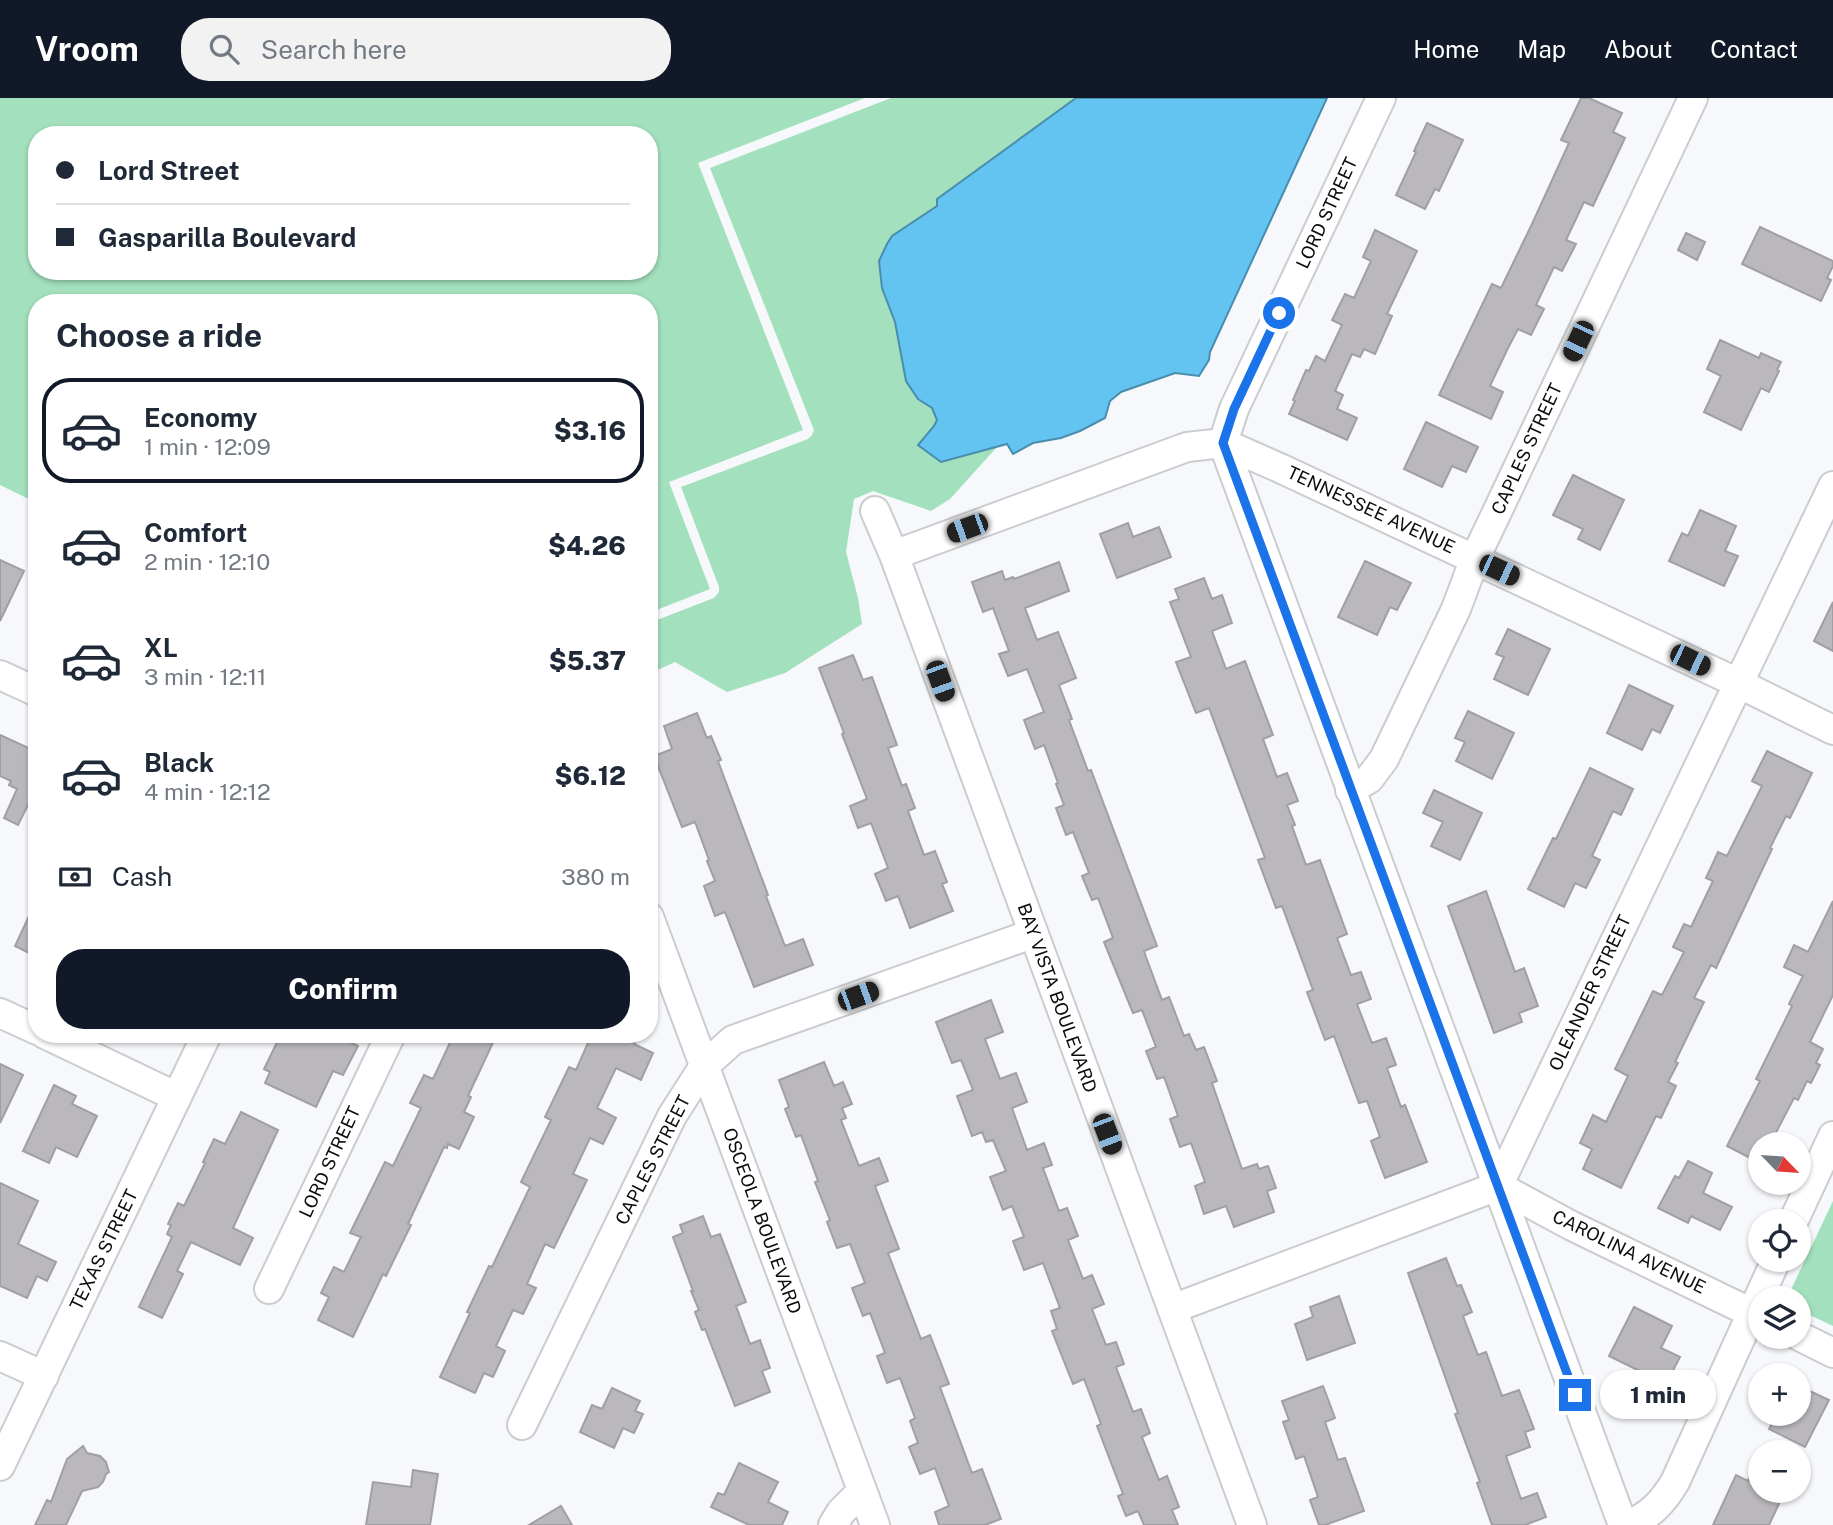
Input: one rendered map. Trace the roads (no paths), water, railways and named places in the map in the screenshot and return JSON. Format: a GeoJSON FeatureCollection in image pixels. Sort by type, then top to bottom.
{"type":"FeatureCollection","features":[{"type":"Feature","properties":{"kind":"street","name":"LORD STREET"},"geometry":{"type":"LineString","coordinates":[[1223,443],[1234,409],[1381,98]]}},
{"type":"Feature","properties":{"kind":"street","name":"CAPLES STREET"},"geometry":{"type":"LineString","coordinates":[[1350,790],[1369,779],[1384,759],[1456,609],[1475,558],[1693,98]]}},
{"type":"Feature","properties":{"kind":"street"},"geometry":{"type":"LineString","coordinates":[[894,555],[1187,447],[1223,443],[1622,1525]]}},
{"type":"Feature","properties":{"kind":"street","name":"TENNESSEE AVENUE"},"geometry":{"type":"LineString","coordinates":[[1223,443],[1475,558],[1833,730]]}},
{"type":"Feature","properties":{"kind":"street","name":"OLEANDER STREET"},"geometry":{"type":"LineString","coordinates":[[1498,1186],[1833,486]]}},
{"type":"Feature","properties":{"kind":"street","name":"BAY VISTA BOULEVARD"},"geometry":{"type":"LineString","coordinates":[[875,511],[894,555],[1252,1525]]}},
{"type":"Feature","properties":{"kind":"street"},"geometry":{"type":"LineString","coordinates":[[0,675],[28,688]]}},
{"type":"Feature","properties":{"kind":"street","name":"CAPLES STREET"},"geometry":{"type":"LineString","coordinates":[[522,1425],[672,1116],[704,1066],[733,1040],[1032,934]]}},
{"type":"Feature","properties":{"kind":"street","name":"OSCEOLA BOULEVARD"},"geometry":{"type":"LineString","coordinates":[[658,941],[875,1525]]}},
{"type":"Feature","properties":{"kind":"street"},"geometry":{"type":"LineString","coordinates":[[0,1013],[28,1026]]}},
{"type":"Feature","properties":{"kind":"street"},"geometry":{"type":"LineString","coordinates":[[64,1043],[177,1097]]}},
{"type":"Feature","properties":{"kind":"street","name":"TEXAS STREET"},"geometry":{"type":"LineString","coordinates":[[0,1466],[203,1043]]}},
{"type":"Feature","properties":{"kind":"street","name":"LORD STREET"},"geometry":{"type":"LineString","coordinates":[[269,1289],[387,1043]]}},
{"type":"Feature","properties":{"kind":"street"},"geometry":{"type":"LineString","coordinates":[[1799,1209],[1833,1136]]}},
{"type":"Feature","properties":{"kind":"street"},"geometry":{"type":"LineString","coordinates":[[1172,1309],[1498,1186]]}},
{"type":"Feature","properties":{"kind":"street","name":"CAROLINA AVENUE"},"geometry":{"type":"LineString","coordinates":[[1498,1186],[1572,1226],[1748,1311]]}},
{"type":"Feature","properties":{"kind":"street"},"geometry":{"type":"LineString","coordinates":[[1628,1525],[1653,1511],[1675,1482],[1748,1331]]}},
{"type":"Feature","properties":{"kind":"street"},"geometry":{"type":"LineString","coordinates":[[1811,1342],[1833,1353]]}},
{"type":"Feature","properties":{"kind":"street"},"geometry":{"type":"LineString","coordinates":[[0,1356],[44,1376]]}},
{"type":"Feature","properties":{"kind":"street"},"geometry":{"type":"LineString","coordinates":[[833,1525],[841,1512],[862,1491]]}},
{"type":"Feature","properties":{"kind":"water"},"geometry":{"type":"Polygon","coordinates":[[[1076,98],[1327,98],[1210,352],[1209,360],[1199,376],[1175,373],[1121,392],[1110,401],[1105,418],[1080,431],[1033,443],[1013,454],[1007,444],[941,462],[918,445],[937,420],[932,408],[918,399],[906,381],[895,322],[882,288],[879,261],[892,236],[937,206],[937,199],[1076,98]]]}}]}
